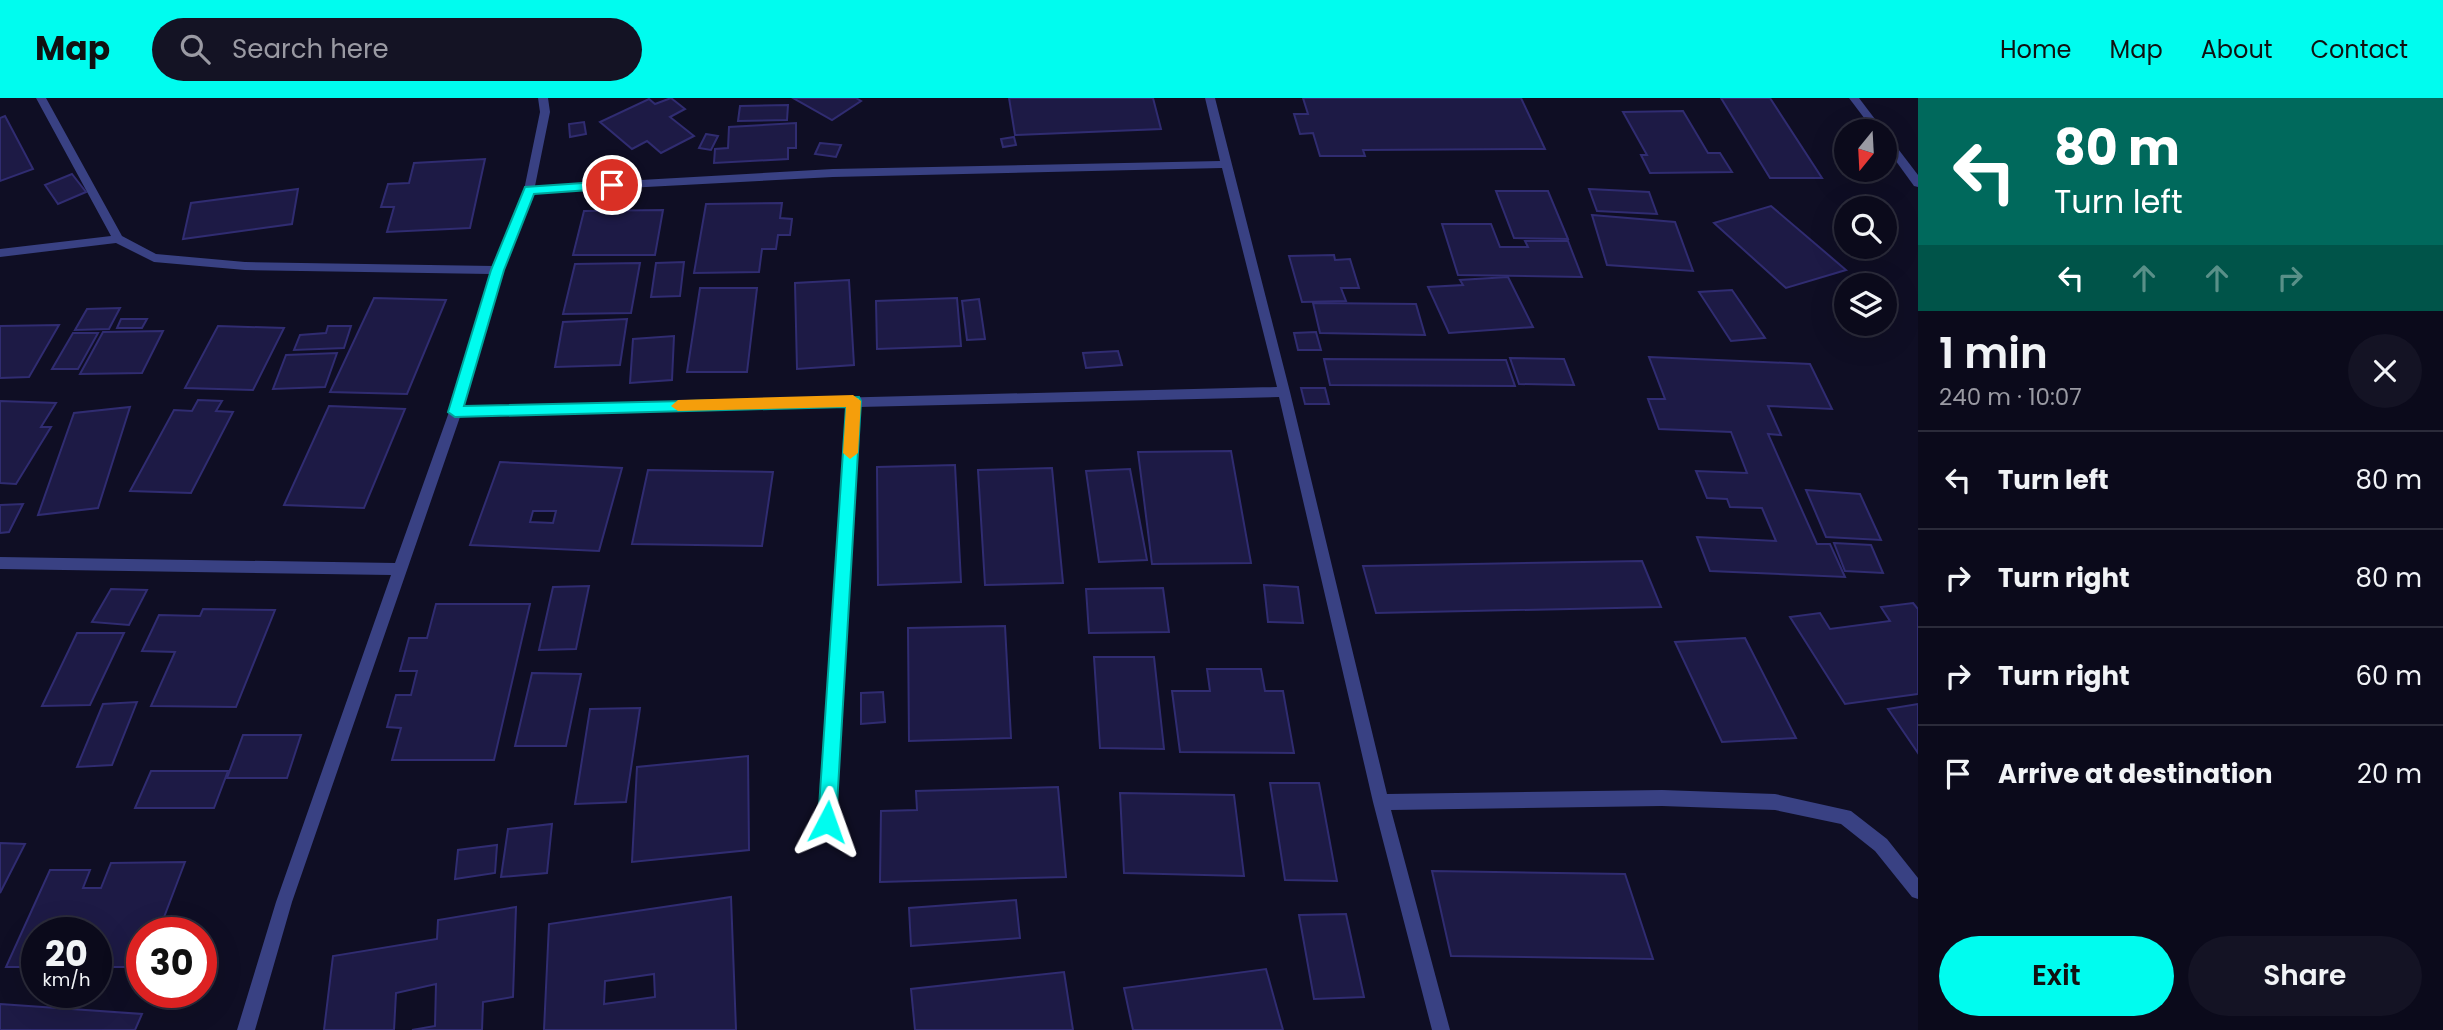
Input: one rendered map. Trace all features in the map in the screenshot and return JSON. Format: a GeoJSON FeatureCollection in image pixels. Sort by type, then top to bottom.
{"type":"FeatureCollection","features":[{"type":"Feature","properties":{"kind":"street"},"geometry":{"type":"LineString","coordinates":[[41,98],[118,239],[154,258],[245,266],[497,270]]}},
{"type":"Feature","properties":{"kind":"street"},"geometry":{"type":"LineString","coordinates":[[246,1030],[284,902],[455,412],[497,270],[529,190],[545,112],[543,98]]}},
{"type":"Feature","properties":{"kind":"street"},"geometry":{"type":"LineString","coordinates":[[1210,98],[1284,392],[1381,802],[1441,1030]]}},
{"type":"Feature","properties":{"kind":"street"},"geometry":{"type":"LineString","coordinates":[[1854,98],[1870,119]]}},
{"type":"Feature","properties":{"kind":"street"},"geometry":{"type":"LineString","coordinates":[[1897,155],[1918,183]]}},
{"type":"Feature","properties":{"kind":"street"},"geometry":{"type":"LineString","coordinates":[[529,190],[833,173],[1228,164]]}},
{"type":"Feature","properties":{"kind":"street"},"geometry":{"type":"LineString","coordinates":[[0,253],[118,239]]}},
{"type":"Feature","properties":{"kind":"street"},"geometry":{"type":"LineString","coordinates":[[455,412],[1284,392]]}},
{"type":"Feature","properties":{"kind":"street"},"geometry":{"type":"LineString","coordinates":[[827,822],[853,401]]}},
{"type":"Feature","properties":{"kind":"street"},"geometry":{"type":"LineString","coordinates":[[0,563],[400,569]]}},
{"type":"Feature","properties":{"kind":"street"},"geometry":{"type":"LineString","coordinates":[[1381,802],[1662,798],[1775,802],[1845,817],[1881,845],[1918,891]]}},
{"type":"Feature","properties":{"kind":"building"},"geometry":{"type":"Polygon","coordinates":[[[671,98],[685,109],[670,117],[694,136],[661,153],[647,141],[632,149],[600,122],[649,99],[655,104],[671,98]]]}},
{"type":"Feature","properties":{"kind":"building"},"geometry":{"type":"Polygon","coordinates":[[[793,98],[856,98],[861,101],[832,120],[793,98]]]}},
{"type":"Feature","properties":{"kind":"building"},"geometry":{"type":"Polygon","coordinates":[[[1009,98],[1153,98],[1161,129],[1015,135],[1009,98]]]}},
{"type":"Feature","properties":{"kind":"building"},"geometry":{"type":"Polygon","coordinates":[[[1303,98],[1521,98],[1545,149],[1363,150],[1365,156],[1320,156],[1313,133],[1300,134],[1294,114],[1308,114],[1303,98]]]}},
{"type":"Feature","properties":{"kind":"building"},"geometry":{"type":"Polygon","coordinates":[[[1721,98],[1770,98],[1822,178],[1770,178],[1721,98]]]}},
{"type":"Feature","properties":{"kind":"building"},"geometry":{"type":"Polygon","coordinates":[[[788,105],[787,120],[738,121],[740,106],[788,105]]]}},
{"type":"Feature","properties":{"kind":"building"},"geometry":{"type":"Polygon","coordinates":[[[1683,111],[1708,153],[1720,153],[1732,172],[1650,173],[1641,155],[1647,155],[1623,112],[1683,111]]]}},
{"type":"Feature","properties":{"kind":"building"},"geometry":{"type":"Polygon","coordinates":[[[5,116],[33,169],[0,181],[0,118],[5,116]]]}},
{"type":"Feature","properties":{"kind":"building"},"geometry":{"type":"Polygon","coordinates":[[[584,122],[586,134],[570,137],[569,124],[584,122]]]}},
{"type":"Feature","properties":{"kind":"building"},"geometry":{"type":"Polygon","coordinates":[[[796,123],[796,148],[788,148],[788,159],[714,163],[715,149],[728,148],[729,127],[796,123]]]}},
{"type":"Feature","properties":{"kind":"building"},"geometry":{"type":"Polygon","coordinates":[[[706,134],[718,136],[711,150],[699,148],[706,134]]]}},
{"type":"Feature","properties":{"kind":"building"},"geometry":{"type":"Polygon","coordinates":[[[1014,137],[1016,145],[1003,147],[1001,139],[1014,137]]]}},
{"type":"Feature","properties":{"kind":"building"},"geometry":{"type":"Polygon","coordinates":[[[820,143],[841,145],[836,157],[815,154],[820,143]]]}},
{"type":"Feature","properties":{"kind":"building"},"geometry":{"type":"Polygon","coordinates":[[[485,159],[470,228],[387,232],[394,207],[381,207],[388,184],[409,183],[414,163],[485,159]]]}},
{"type":"Feature","properties":{"kind":"building"},"geometry":{"type":"Polygon","coordinates":[[[72,174],[86,192],[58,204],[45,185],[72,174]]]}},
{"type":"Feature","properties":{"kind":"building"},"geometry":{"type":"Polygon","coordinates":[[[298,189],[292,224],[183,239],[191,203],[298,189]]]}},
{"type":"Feature","properties":{"kind":"building"},"geometry":{"type":"Polygon","coordinates":[[[1589,189],[1649,192],[1657,214],[1597,211],[1589,189]]]}},
{"type":"Feature","properties":{"kind":"building"},"geometry":{"type":"Polygon","coordinates":[[[1496,191],[1548,191],[1568,239],[1514,238],[1496,191]]]}},
{"type":"Feature","properties":{"kind":"building"},"geometry":{"type":"Polygon","coordinates":[[[782,203],[780,218],[792,219],[790,235],[778,235],[776,249],[762,249],[759,272],[694,273],[706,204],[782,203]]]}},
{"type":"Feature","properties":{"kind":"building"},"geometry":{"type":"Polygon","coordinates":[[[1771,206],[1846,270],[1786,288],[1714,223],[1771,206]]]}},
{"type":"Feature","properties":{"kind":"building"},"geometry":{"type":"Polygon","coordinates":[[[663,210],[655,255],[573,255],[584,211],[663,210]]]}},
{"type":"Feature","properties":{"kind":"building"},"geometry":{"type":"Polygon","coordinates":[[[1592,215],[1675,222],[1693,271],[1607,265],[1592,215]]]}},
{"type":"Feature","properties":{"kind":"building"},"geometry":{"type":"Polygon","coordinates":[[[1442,224],[1491,224],[1500,247],[1528,247],[1525,241],[1568,241],[1582,277],[1458,275],[1442,224]]]}},
{"type":"Feature","properties":{"kind":"building"},"geometry":{"type":"Polygon","coordinates":[[[1334,255],[1335,260],[1350,259],[1359,288],[1341,288],[1346,301],[1302,302],[1289,256],[1334,255]]]}},
{"type":"Feature","properties":{"kind":"building"},"geometry":{"type":"Polygon","coordinates":[[[684,262],[680,296],[651,297],[656,263],[684,262]]]}},
{"type":"Feature","properties":{"kind":"building"},"geometry":{"type":"Polygon","coordinates":[[[640,263],[631,313],[563,314],[575,264],[640,263]]]}},
{"type":"Feature","properties":{"kind":"building"},"geometry":{"type":"Polygon","coordinates":[[[1508,277],[1533,327],[1449,333],[1428,287],[1463,285],[1460,280],[1508,277]]]}},
{"type":"Feature","properties":{"kind":"building"},"geometry":{"type":"Polygon","coordinates":[[[849,280],[854,365],[797,369],[795,283],[849,280]]]}},
{"type":"Feature","properties":{"kind":"building"},"geometry":{"type":"Polygon","coordinates":[[[700,288],[757,288],[747,372],[687,372],[700,288]]]}},
{"type":"Feature","properties":{"kind":"building"},"geometry":{"type":"Polygon","coordinates":[[[1732,290],[1765,338],[1731,341],[1699,292],[1732,290]]]}},
{"type":"Feature","properties":{"kind":"building"},"geometry":{"type":"Polygon","coordinates":[[[374,298],[446,300],[407,394],[330,392],[374,298]]]}},
{"type":"Feature","properties":{"kind":"building"},"geometry":{"type":"Polygon","coordinates":[[[957,298],[961,346],[877,349],[876,301],[957,298]]]}},
{"type":"Feature","properties":{"kind":"building"},"geometry":{"type":"Polygon","coordinates":[[[979,299],[985,339],[967,340],[962,301],[979,299]]]}},
{"type":"Feature","properties":{"kind":"building"},"geometry":{"type":"Polygon","coordinates":[[[1313,303],[1416,304],[1425,335],[1320,333],[1313,303]]]}},
{"type":"Feature","properties":{"kind":"building"},"geometry":{"type":"Polygon","coordinates":[[[120,308],[109,329],[75,330],[87,309],[120,308]]]}},
{"type":"Feature","properties":{"kind":"building"},"geometry":{"type":"Polygon","coordinates":[[[121,319],[147,319],[142,328],[117,328],[121,319]]]}},
{"type":"Feature","properties":{"kind":"building"},"geometry":{"type":"Polygon","coordinates":[[[627,319],[620,365],[555,367],[563,322],[627,319]]]}},
{"type":"Feature","properties":{"kind":"building"},"geometry":{"type":"Polygon","coordinates":[[[59,325],[29,377],[0,378],[0,326],[59,325]]]}},
{"type":"Feature","properties":{"kind":"building"},"geometry":{"type":"Polygon","coordinates":[[[218,326],[284,328],[253,390],[185,388],[218,326]]]}},
{"type":"Feature","properties":{"kind":"building"},"geometry":{"type":"Polygon","coordinates":[[[328,326],[351,326],[344,348],[294,350],[300,335],[326,333],[328,326]]]}},
{"type":"Feature","properties":{"kind":"building"},"geometry":{"type":"Polygon","coordinates":[[[163,331],[142,373],[80,374],[103,332],[163,331]]]}},
{"type":"Feature","properties":{"kind":"building"},"geometry":{"type":"Polygon","coordinates":[[[1316,332],[1321,350],[1298,350],[1294,333],[1316,332]]]}},
{"type":"Feature","properties":{"kind":"building"},"geometry":{"type":"Polygon","coordinates":[[[73,333],[98,333],[78,369],[52,369],[73,333]]]}},
{"type":"Feature","properties":{"kind":"building"},"geometry":{"type":"Polygon","coordinates":[[[674,336],[672,380],[630,383],[633,339],[674,336]]]}},
{"type":"Feature","properties":{"kind":"building"},"geometry":{"type":"Polygon","coordinates":[[[1118,351],[1122,365],[1086,368],[1083,353],[1118,351]]]}},
{"type":"Feature","properties":{"kind":"building"},"geometry":{"type":"Polygon","coordinates":[[[337,353],[325,387],[273,389],[286,355],[337,353]]]}},
{"type":"Feature","properties":{"kind":"building"},"geometry":{"type":"Polygon","coordinates":[[[1649,357],[1810,364],[1832,409],[1768,406],[1781,435],[1768,434],[1817,544],[1830,544],[1845,577],[1710,571],[1697,537],[1776,541],[1762,508],[1730,507],[1727,499],[1707,498],[1696,471],[1747,473],[1731,432],[1659,429],[1648,399],[1665,399],[1649,357]]]}},
{"type":"Feature","properties":{"kind":"building"},"geometry":{"type":"Polygon","coordinates":[[[1510,358],[1564,359],[1574,385],[1519,384],[1510,358]]]}},
{"type":"Feature","properties":{"kind":"building"},"geometry":{"type":"Polygon","coordinates":[[[1324,359],[1506,360],[1515,386],[1330,385],[1324,359]]]}},
{"type":"Feature","properties":{"kind":"building"},"geometry":{"type":"Polygon","coordinates":[[[1301,388],[1325,388],[1329,404],[1305,404],[1301,388]]]}},
{"type":"Feature","properties":{"kind":"building"},"geometry":{"type":"Polygon","coordinates":[[[198,400],[222,401],[216,411],[233,412],[191,493],[130,491],[174,410],[192,411],[198,400]]]}},
{"type":"Feature","properties":{"kind":"building"},"geometry":{"type":"Polygon","coordinates":[[[0,401],[56,403],[41,427],[51,427],[16,484],[0,483],[0,401]]]}},
{"type":"Feature","properties":{"kind":"building"},"geometry":{"type":"Polygon","coordinates":[[[329,406],[405,409],[364,508],[284,505],[329,406]]]}},
{"type":"Feature","properties":{"kind":"building"},"geometry":{"type":"Polygon","coordinates":[[[130,407],[98,508],[38,515],[74,413],[130,407]]]}},
{"type":"Feature","properties":{"kind":"building"},"geometry":{"type":"Polygon","coordinates":[[[1231,451],[1251,563],[1152,564],[1138,452],[1231,451]]]}},
{"type":"Feature","properties":{"kind":"building"},"geometry":{"type":"Polygon","coordinates":[[[500,462],[622,468],[599,551],[470,545],[500,462]],[[533,511],[530,522],[553,523],[556,511],[533,511]]]}},
{"type":"Feature","properties":{"kind":"building"},"geometry":{"type":"Polygon","coordinates":[[[955,465],[961,582],[878,585],[877,467],[955,465]]]}},
{"type":"Feature","properties":{"kind":"building"},"geometry":{"type":"Polygon","coordinates":[[[1052,468],[1063,583],[985,585],[978,470],[1052,468]]]}},
{"type":"Feature","properties":{"kind":"building"},"geometry":{"type":"Polygon","coordinates":[[[1130,469],[1147,560],[1099,562],[1086,471],[1130,469]]]}},
{"type":"Feature","properties":{"kind":"building"},"geometry":{"type":"Polygon","coordinates":[[[648,470],[773,472],[762,546],[632,544],[648,470]]]}},
{"type":"Feature","properties":{"kind":"building"},"geometry":{"type":"Polygon","coordinates":[[[1806,490],[1860,494],[1881,540],[1826,537],[1806,490]]]}},
{"type":"Feature","properties":{"kind":"building"},"geometry":{"type":"Polygon","coordinates":[[[23,504],[9,532],[0,533],[0,505],[23,504]]]}},
{"type":"Feature","properties":{"kind":"building"},"geometry":{"type":"Polygon","coordinates":[[[1834,543],[1871,545],[1883,573],[1845,571],[1834,543]]]}},
{"type":"Feature","properties":{"kind":"building"},"geometry":{"type":"Polygon","coordinates":[[[1642,561],[1661,607],[1376,613],[1363,566],[1642,561]]]}},
{"type":"Feature","properties":{"kind":"building"},"geometry":{"type":"Polygon","coordinates":[[[1264,585],[1298,587],[1303,623],[1268,622],[1264,585]]]}},
{"type":"Feature","properties":{"kind":"building"},"geometry":{"type":"Polygon","coordinates":[[[589,586],[576,649],[539,650],[553,587],[589,586]]]}},
{"type":"Feature","properties":{"kind":"building"},"geometry":{"type":"Polygon","coordinates":[[[1163,588],[1169,632],[1089,633],[1086,589],[1163,588]]]}},
{"type":"Feature","properties":{"kind":"building"},"geometry":{"type":"Polygon","coordinates":[[[111,589],[147,590],[129,625],[92,622],[111,589]]]}},
{"type":"Feature","properties":{"kind":"building"},"geometry":{"type":"Polygon","coordinates":[[[1913,603],[1918,609],[1918,694],[1845,704],[1790,617],[1820,613],[1830,629],[1890,621],[1881,607],[1913,603]]]}},
{"type":"Feature","properties":{"kind":"building"},"geometry":{"type":"Polygon","coordinates":[[[436,604],[530,604],[494,760],[392,760],[401,728],[387,727],[396,695],[411,695],[417,671],[400,671],[409,638],[427,638],[436,604]]]}},
{"type":"Feature","properties":{"kind":"building"},"geometry":{"type":"Polygon","coordinates":[[[203,609],[275,610],[236,707],[151,706],[175,652],[142,651],[159,615],[200,616],[203,609]]]}},
{"type":"Feature","properties":{"kind":"building"},"geometry":{"type":"Polygon","coordinates":[[[1005,626],[1011,738],[909,741],[908,628],[1005,626]]]}},
{"type":"Feature","properties":{"kind":"building"},"geometry":{"type":"Polygon","coordinates":[[[77,633],[124,633],[90,705],[42,706],[77,633]]]}},
{"type":"Feature","properties":{"kind":"building"},"geometry":{"type":"Polygon","coordinates":[[[1745,638],[1796,738],[1722,742],[1675,642],[1745,638]]]}},
{"type":"Feature","properties":{"kind":"building"},"geometry":{"type":"Polygon","coordinates":[[[1094,657],[1154,657],[1164,749],[1100,748],[1094,657]]]}},
{"type":"Feature","properties":{"kind":"building"},"geometry":{"type":"Polygon","coordinates":[[[1207,669],[1261,669],[1265,691],[1283,691],[1294,753],[1180,752],[1172,691],[1210,691],[1207,669]]]}},
{"type":"Feature","properties":{"kind":"building"},"geometry":{"type":"Polygon","coordinates":[[[532,673],[581,674],[566,746],[515,746],[532,673]]]}},
{"type":"Feature","properties":{"kind":"building"},"geometry":{"type":"Polygon","coordinates":[[[883,692],[885,722],[861,724],[861,693],[883,692]]]}},
{"type":"Feature","properties":{"kind":"building"},"geometry":{"type":"Polygon","coordinates":[[[137,702],[112,765],[77,767],[103,704],[137,702]]]}},
{"type":"Feature","properties":{"kind":"building"},"geometry":{"type":"Polygon","coordinates":[[[1918,704],[1918,753],[1888,709],[1918,704]]]}},
{"type":"Feature","properties":{"kind":"building"},"geometry":{"type":"Polygon","coordinates":[[[640,708],[626,802],[575,804],[590,709],[640,708]]]}},
{"type":"Feature","properties":{"kind":"building"},"geometry":{"type":"Polygon","coordinates":[[[243,735],[301,735],[287,778],[227,778],[243,735]]]}},
{"type":"Feature","properties":{"kind":"building"},"geometry":{"type":"Polygon","coordinates":[[[748,756],[749,850],[632,862],[637,767],[748,756]]]}},
{"type":"Feature","properties":{"kind":"building"},"geometry":{"type":"Polygon","coordinates":[[[151,771],[228,771],[214,808],[135,808],[151,771]]]}},
{"type":"Feature","properties":{"kind":"building"},"geometry":{"type":"Polygon","coordinates":[[[1270,783],[1319,783],[1337,881],[1285,880],[1270,783]]]}},
{"type":"Feature","properties":{"kind":"building"},"geometry":{"type":"Polygon","coordinates":[[[1058,787],[1066,877],[880,882],[881,811],[917,810],[916,791],[1058,787]]]}},
{"type":"Feature","properties":{"kind":"building"},"geometry":{"type":"Polygon","coordinates":[[[1120,793],[1234,795],[1244,876],[1124,873],[1120,793]]]}},
{"type":"Feature","properties":{"kind":"building"},"geometry":{"type":"Polygon","coordinates":[[[552,824],[547,873],[501,877],[508,829],[552,824]]]}},
{"type":"Feature","properties":{"kind":"building"},"geometry":{"type":"Polygon","coordinates":[[[0,843],[25,844],[0,893],[0,843]]]}},
{"type":"Feature","properties":{"kind":"building"},"geometry":{"type":"Polygon","coordinates":[[[497,845],[495,873],[455,879],[458,850],[497,845]]]}},
{"type":"Feature","properties":{"kind":"building"},"geometry":{"type":"Polygon","coordinates":[[[185,862],[164,917],[126,917],[126,967],[112,967],[112,917],[29,917],[50,870],[90,870],[83,888],[101,888],[111,863],[185,862]]]}},
{"type":"Feature","properties":{"kind":"building"},"geometry":{"type":"Polygon","coordinates":[[[1432,871],[1625,874],[1653,959],[1451,956],[1432,871]]]}},
{"type":"Feature","properties":{"kind":"building"},"geometry":{"type":"Polygon","coordinates":[[[731,897],[736,1030],[544,1030],[549,924],[731,897]],[[654,974],[605,981],[604,1004],[655,997],[654,974]]]}},
{"type":"Feature","properties":{"kind":"building"},"geometry":{"type":"Polygon","coordinates":[[[1016,900],[1020,938],[911,946],[909,908],[1016,900]]]}},
{"type":"Feature","properties":{"kind":"building"},"geometry":{"type":"Polygon","coordinates":[[[516,907],[513,997],[483,1002],[482,1030],[412,1030],[435,1026],[436,984],[396,993],[394,1030],[324,1030],[333,956],[437,939],[438,920],[516,907]]]}},
{"type":"Feature","properties":{"kind":"building"},"geometry":{"type":"Polygon","coordinates":[[[1346,914],[1364,997],[1314,999],[1299,915],[1346,914]]]}},
{"type":"Feature","properties":{"kind":"building"},"geometry":{"type":"Polygon","coordinates":[[[21,934],[21,967],[6,967],[21,934]]]}},
{"type":"Feature","properties":{"kind":"building"},"geometry":{"type":"Polygon","coordinates":[[[1266,969],[1283,1030],[1133,1030],[1124,988],[1266,969]]]}},
{"type":"Feature","properties":{"kind":"building"},"geometry":{"type":"Polygon","coordinates":[[[1064,972],[1073,1030],[915,1030],[911,989],[1064,972]]]}},
{"type":"Feature","properties":{"kind":"building"},"geometry":{"type":"Polygon","coordinates":[[[0,1004],[21,1005],[21,1008],[142,1014],[135,1030],[0,1030],[0,1004]]]}},
{"type":"Feature","properties":{"kind":"slow traffic"},"geometry":{"type":"LineString","coordinates":[[678,406],[853,401],[850,453]]}},
{"type":"Feature","properties":{"kind":"route"},"geometry":{"type":"LineString","coordinates":[[612,185],[529,190],[497,270],[455,412],[853,401],[827,822]]}}]}
